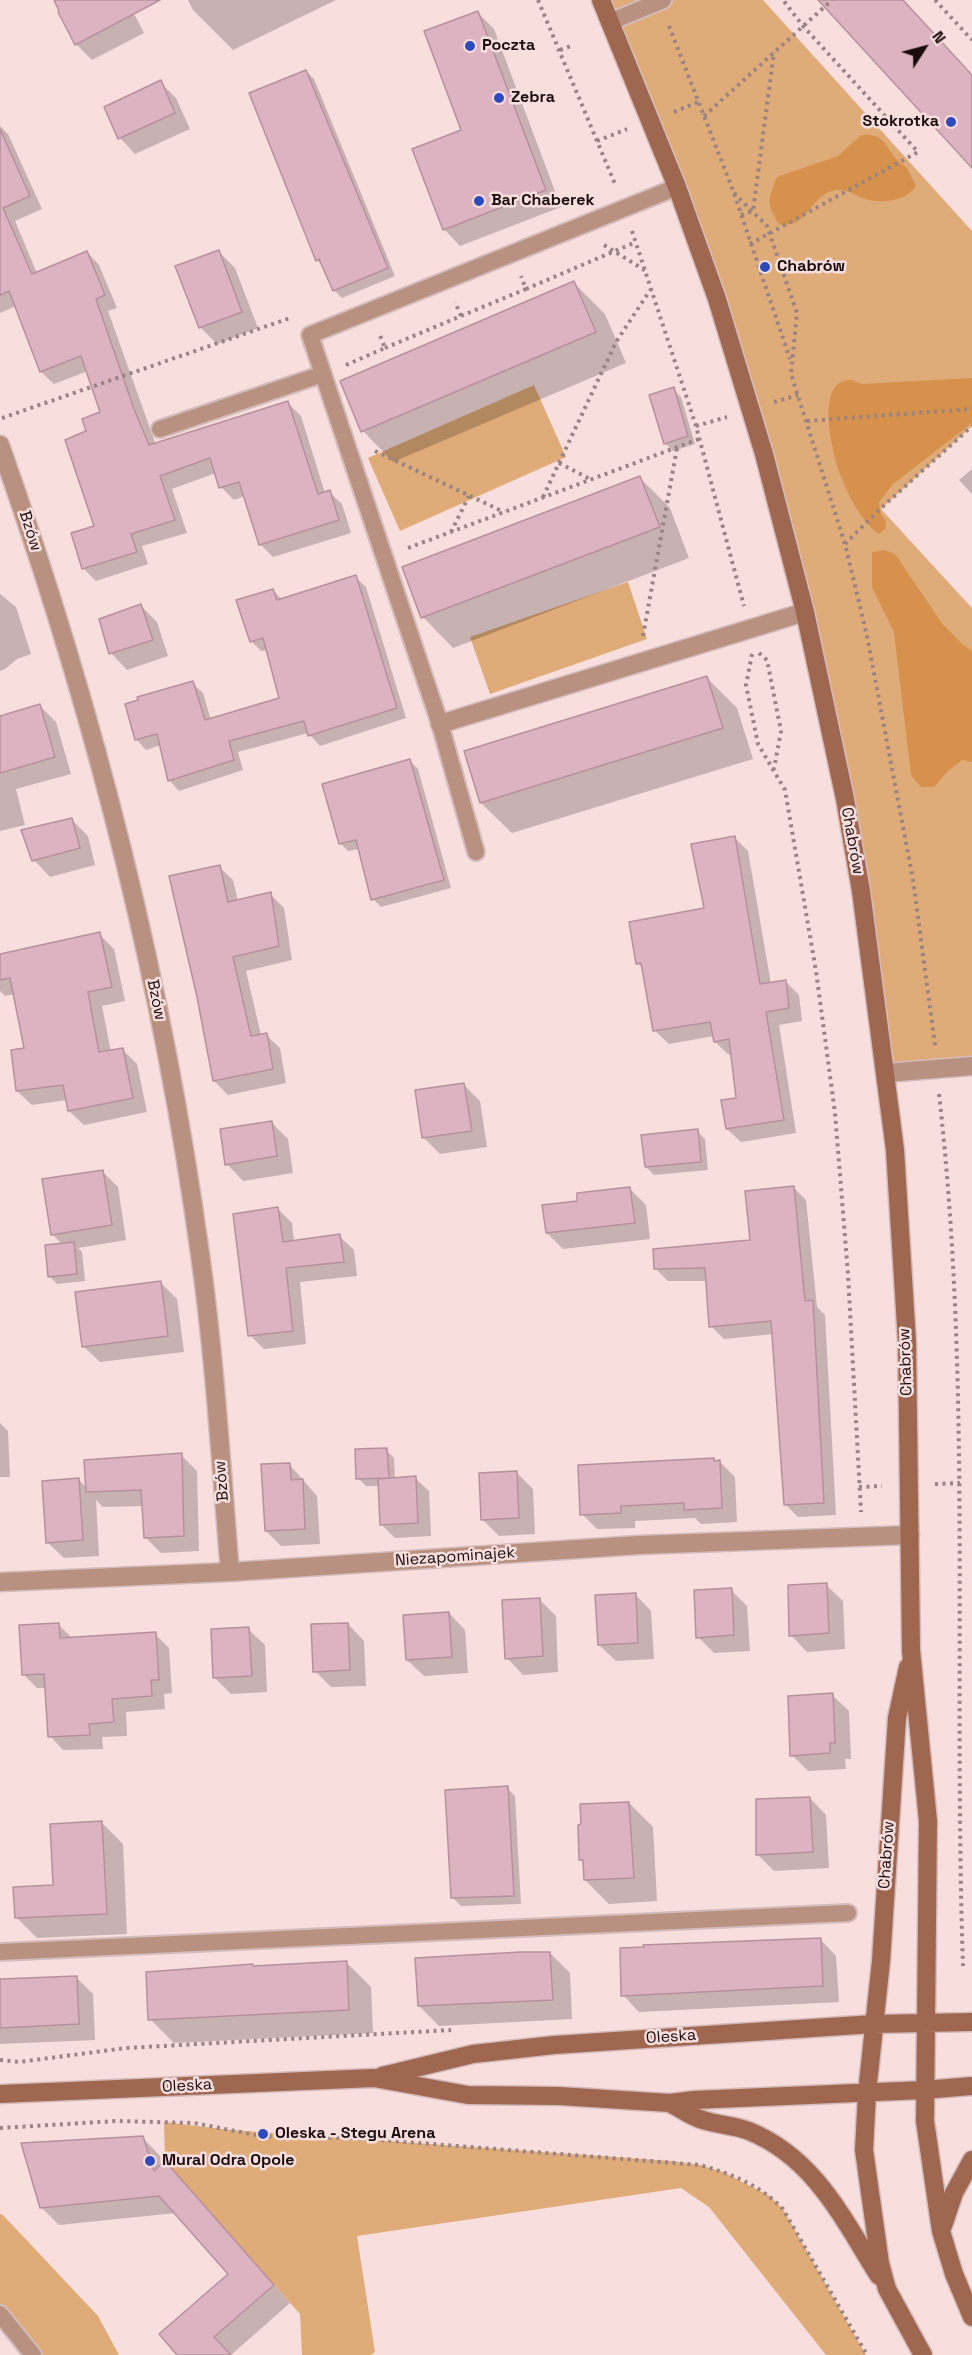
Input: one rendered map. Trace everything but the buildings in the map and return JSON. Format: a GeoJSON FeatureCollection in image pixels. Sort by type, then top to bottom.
{"type":"FeatureCollection","features":[{"type":"Feature","properties":{"kind":"street","name":"Chabrów"},"geometry":{"type":"LineString","coordinates":[[601,0],[677,187],[717,299],[764,454],[805,612],[845,799],[859,879],[895,1150],[906,1342],[911,1650],[928,1821],[925,2121],[941,2231],[954,2274],[972,2317]]}},
{"type":"Feature","properties":{"kind":"street","name":"Bzów"},"geometry":{"type":"LineString","coordinates":[[0,445],[57,615],[96,749],[131,886],[160,1023],[184,1150],[200,1256],[211,1343],[230,1572]]}},
{"type":"Feature","properties":{"kind":"street"},"geometry":{"type":"LineString","coordinates":[[440,724],[805,612]]}},
{"type":"Feature","properties":{"kind":"street"},"geometry":{"type":"LineString","coordinates":[[886,1074],[972,1066]]}},
{"type":"Feature","properties":{"kind":"street","name":"Niezapominajek"},"geometry":{"type":"LineString","coordinates":[[0,1582],[230,1572],[639,1545],[910,1535]]}},
{"type":"Feature","properties":{"kind":"street","name":"Chabrów"},"geometry":{"type":"LineString","coordinates":[[887,2289],[876,2242],[864,2150],[867,2093],[881,1961],[897,1718],[911,1650]]}},
{"type":"Feature","properties":{"kind":"street","name":"Oleska"},"geometry":{"type":"LineString","coordinates":[[0,2094],[374,2078],[473,2054],[565,2045],[874,2024],[972,2022]]}},
{"type":"Feature","properties":{"kind":"street","name":"Oleska"},"geometry":{"type":"LineString","coordinates":[[374,2078],[468,2095],[670,2103],[972,2086]]}},
{"type":"Feature","properties":{"kind":"street"},"geometry":{"type":"LineString","coordinates":[[670,2103],[704,2120],[749,2131],[792,2156],[814,2176],[887,2289],[923,2355]]}},
{"type":"Feature","properties":{"kind":"street"},"geometry":{"type":"LineString","coordinates":[[941,2231],[954,2193],[972,2160]]}},
{"type":"Feature","properties":{"kind":"lane"},"geometry":{"type":"LineString","coordinates":[[610,22],[661,1]]}},
{"type":"Feature","properties":{"kind":"lane"},"geometry":{"type":"LineString","coordinates":[[476,852],[440,724],[310,334],[677,187]]}},
{"type":"Feature","properties":{"kind":"lane"},"geometry":{"type":"LineString","coordinates":[[160,429],[323,374]]}},
{"type":"Feature","properties":{"kind":"lane"},"geometry":{"type":"LineString","coordinates":[[0,1952],[848,1913]]}},
{"type":"Feature","properties":{"kind":"lane"},"geometry":{"type":"LineString","coordinates":[[0,2314],[33,2355]]}},
{"type":"Feature","properties":{"kind":"path"},"geometry":{"type":"LineString","coordinates":[[538,0],[624,209],[652,288],[699,439],[742,600]]}},
{"type":"Feature","properties":{"kind":"path"},"geometry":{"type":"LineString","coordinates":[[750,244],[918,152],[803,26],[783,0]]}},
{"type":"Feature","properties":{"kind":"path"},"geometry":{"type":"LineString","coordinates":[[704,117],[832,0]]}},
{"type":"Feature","properties":{"kind":"path"},"geometry":{"type":"LineString","coordinates":[[935,0],[972,40]]}},
{"type":"Feature","properties":{"kind":"path"},"geometry":{"type":"LineString","coordinates":[[661,1],[734,193],[791,360],[797,314],[770,233],[765,222],[734,193]]}},
{"type":"Feature","properties":{"kind":"path"},"geometry":{"type":"LineString","coordinates":[[560,50],[572,46]]}},
{"type":"Feature","properties":{"kind":"path"},"geometry":{"type":"LineString","coordinates":[[753,211],[774,52]]}},
{"type":"Feature","properties":{"kind":"path"},"geometry":{"type":"LineString","coordinates":[[741,215],[753,211]]}},
{"type":"Feature","properties":{"kind":"path"},"geometry":{"type":"LineString","coordinates":[[579,226],[646,271]]}},
{"type":"Feature","properties":{"kind":"path"},"geometry":{"type":"LineString","coordinates":[[323,374],[636,242]]}},
{"type":"Feature","properties":{"kind":"path"},"geometry":{"type":"LineString","coordinates":[[512,254],[526,289]]}},
{"type":"Feature","properties":{"kind":"path"},"geometry":{"type":"LineString","coordinates":[[446,280],[461,316]]}},
{"type":"Feature","properties":{"kind":"path"},"geometry":{"type":"LineString","coordinates":[[543,498],[616,342],[652,288]]}},
{"type":"Feature","properties":{"kind":"path"},"geometry":{"type":"LineString","coordinates":[[369,311],[385,348]]}},
{"type":"Feature","properties":{"kind":"path"},"geometry":{"type":"LineString","coordinates":[[0,419],[291,318]]}},
{"type":"Feature","properties":{"kind":"path"},"geometry":{"type":"LineString","coordinates":[[807,420],[972,409]]}},
{"type":"Feature","properties":{"kind":"path"},"geometry":{"type":"LineString","coordinates":[[845,544],[880,509],[972,426]]}},
{"type":"Feature","properties":{"kind":"path"},"geometry":{"type":"LineString","coordinates":[[343,435],[505,512]]}},
{"type":"Feature","properties":{"kind":"path"},"geometry":{"type":"LineString","coordinates":[[384,557],[699,439]]}},
{"type":"Feature","properties":{"kind":"path"},"geometry":{"type":"LineString","coordinates":[[638,664],[677,448]]}},
{"type":"Feature","properties":{"kind":"path"},"geometry":{"type":"LineString","coordinates":[[559,463],[592,480]]}},
{"type":"Feature","properties":{"kind":"path"},"geometry":{"type":"LineString","coordinates":[[450,532],[469,496]]}},
{"type":"Feature","properties":{"kind":"path"},"geometry":{"type":"LineString","coordinates":[[774,769],[781,730],[767,660],[752,647],[746,685],[758,744],[785,790],[803,889],[836,1124],[864,1536]]}},
{"type":"Feature","properties":{"kind":"path"},"geometry":{"type":"LineString","coordinates":[[961,1912],[963,1966]]}},
{"type":"Feature","properties":{"kind":"path"},"geometry":{"type":"LineString","coordinates":[[0,2060],[19,2062],[126,2048],[461,2029]]}},
{"type":"Feature","properties":{"kind":"path"},"geometry":{"type":"LineString","coordinates":[[0,2128],[116,2121],[194,2123],[261,2136],[355,2138],[700,2165],[733,2175],[755,2186],[771,2196],[783,2209],[867,2355]]}},
{"type":"Feature","properties":{"kind":"shaded area"},"geometry":{"type":"Polygon","coordinates":[[[601,0],[763,0],[972,231],[972,426],[881,509],[972,608],[972,1066],[886,1073],[861,891],[764,454],[601,0]]]}},
{"type":"Feature","properties":{"kind":"shaded area"},"geometry":{"type":"Polygon","coordinates":[[[867,134],[878,137],[895,158],[907,168],[916,186],[912,191],[894,200],[880,201],[866,199],[843,190],[835,190],[819,198],[796,222],[779,224],[770,206],[772,190],[777,177],[838,156],[860,136],[867,134]]]}},
{"type":"Feature","properties":{"kind":"shaded area"},"geometry":{"type":"Polygon","coordinates":[[[972,378],[972,423],[893,484],[879,502],[881,514],[886,522],[885,529],[879,534],[856,508],[838,467],[829,422],[832,393],[838,384],[849,380],[863,384],[972,378]]]}},
{"type":"Feature","properties":{"kind":"shaded area"},"geometry":{"type":"Polygon","coordinates":[[[534,385],[566,457],[400,531],[368,458],[534,385]]]}},
{"type":"Feature","properties":{"kind":"shaded area"},"geometry":{"type":"Polygon","coordinates":[[[884,550],[895,554],[941,622],[972,651],[972,762],[962,760],[934,787],[921,787],[911,775],[894,632],[872,587],[872,552],[884,550]]]}},
{"type":"Feature","properties":{"kind":"shaded area"},"geometry":{"type":"Polygon","coordinates":[[[628,582],[647,639],[490,694],[470,637],[628,582]]]}},
{"type":"Feature","properties":{"kind":"shaded area"},"geometry":{"type":"Polygon","coordinates":[[[164,2122],[231,2130],[671,2161],[700,2165],[723,2172],[770,2196],[783,2209],[866,2355],[826,2355],[709,2207],[681,2188],[357,2236],[375,2352],[371,2355],[302,2355],[300,2314],[165,2161],[164,2122]]]}},
{"type":"Feature","properties":{"kind":"shaded area"},"geometry":{"type":"Polygon","coordinates":[[[0,2214],[98,2316],[119,2355],[33,2355],[0,2314],[0,2214]]]}},
{"type":"Feature","properties":{"kind":"place","name":"Poczta"},"geometry":{"type":"Point","coordinates":[470,46]}},
{"type":"Feature","properties":{"kind":"place","name":"Zebra"},"geometry":{"type":"Point","coordinates":[499,98]}},
{"type":"Feature","properties":{"kind":"place","name":"Stokrotka"},"geometry":{"type":"Point","coordinates":[951,122]}},
{"type":"Feature","properties":{"kind":"place","name":"Bar Chaberek"},"geometry":{"type":"Point","coordinates":[479,201]}},
{"type":"Feature","properties":{"kind":"place","name":"Chabrów"},"geometry":{"type":"Point","coordinates":[765,267]}},
{"type":"Feature","properties":{"kind":"place","name":"Oleska - Stegu Arena"},"geometry":{"type":"Point","coordinates":[263,2134]}},
{"type":"Feature","properties":{"kind":"place","name":"Mural Odra Opole"},"geometry":{"type":"Point","coordinates":[150,2161]}}]}
